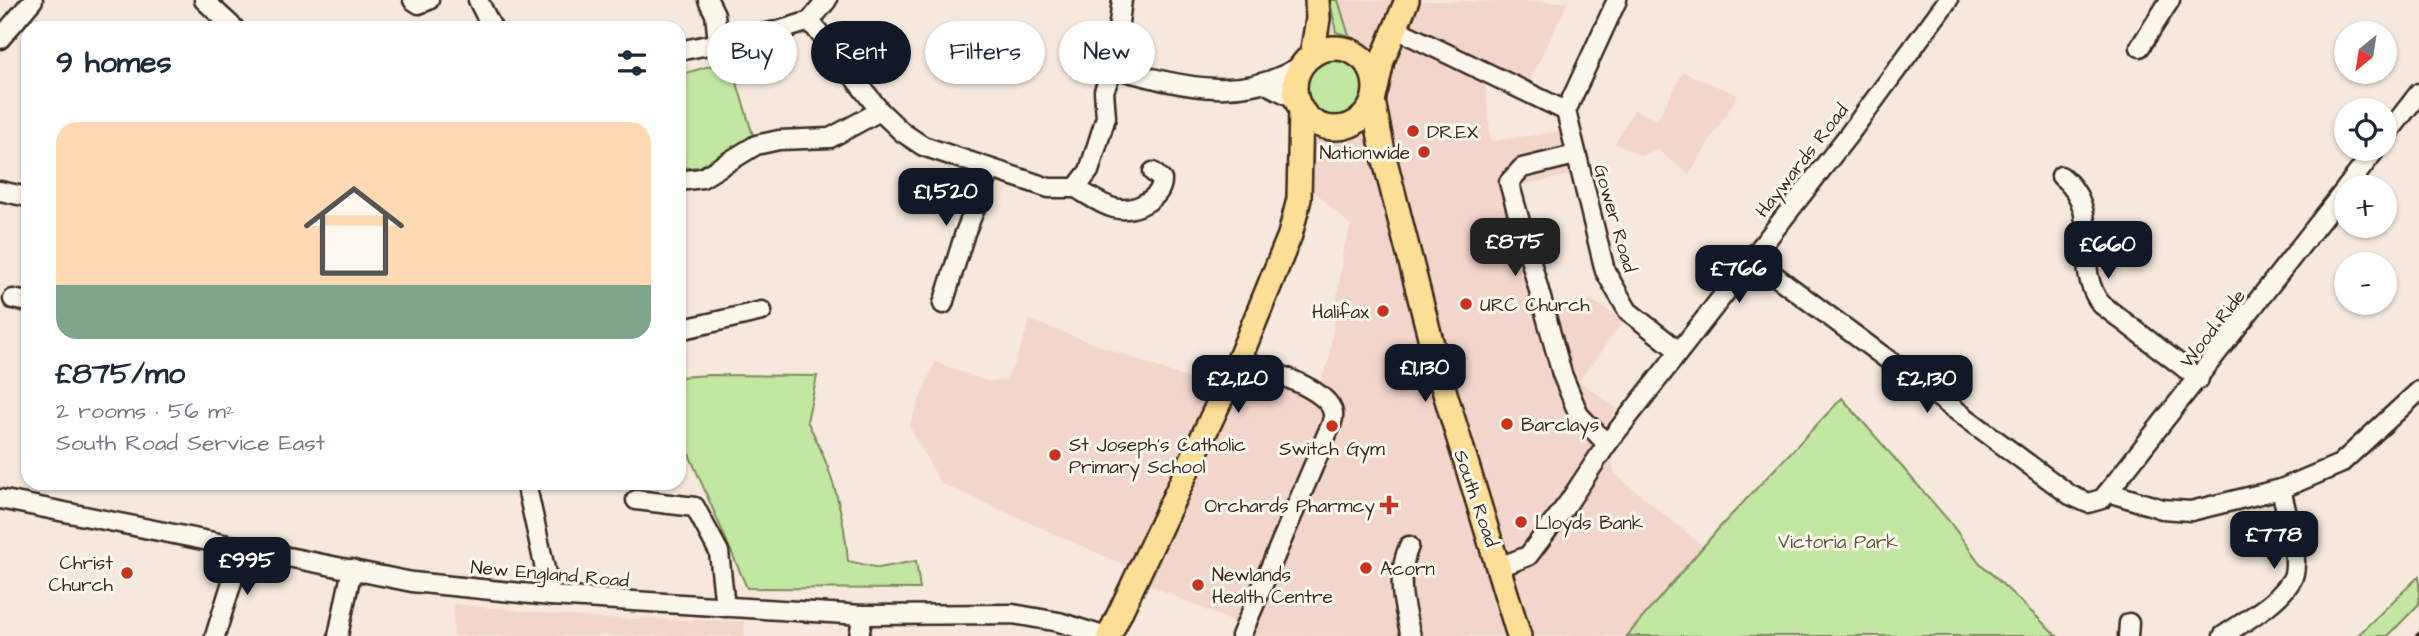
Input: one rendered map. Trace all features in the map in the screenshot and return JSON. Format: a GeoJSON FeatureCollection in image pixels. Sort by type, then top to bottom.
{"type":"FeatureCollection","features":[{"type":"Feature","properties":{"kind":"main road"},"geometry":{"type":"LineString","coordinates":[[1298,176],[1312,145],[1339,127],[1360,120],[1374,97],[1382,61],[1407,0]]}},
{"type":"Feature","properties":{"kind":"main road"},"geometry":{"type":"LineString","coordinates":[[1317,9],[1345,50],[1370,68],[1374,97]]}},
{"type":"Feature","properties":{"kind":"main road"},"geometry":{"type":"LineString","coordinates":[[1108,636],[1239,360],[1290,235],[1298,199],[1297,74],[1307,60],[1317,9]]}},
{"type":"Feature","properties":{"kind":"main road"},"geometry":{"type":"LineString","coordinates":[[1307,60],[1379,43],[1394,28]]}},
{"type":"Feature","properties":{"kind":"main road","name":"South Road"},"geometry":{"type":"LineString","coordinates":[[1374,97],[1384,157],[1461,451],[1519,636]]}},
{"type":"Feature","properties":{"kind":"main road"},"geometry":{"type":"LineString","coordinates":[[1299,104],[1309,119],[1339,127],[1384,157]]}},
{"type":"Feature","properties":{"kind":"street"},"geometry":{"type":"LineString","coordinates":[[0,39],[32,0]]}},
{"type":"Feature","properties":{"kind":"street"},"geometry":{"type":"LineString","coordinates":[[204,0],[226,21]]}},
{"type":"Feature","properties":{"kind":"street"},"geometry":{"type":"LineString","coordinates":[[412,0],[419,4],[429,0]]}},
{"type":"Feature","properties":{"kind":"street"},"geometry":{"type":"LineString","coordinates":[[478,0],[488,21]]}},
{"type":"Feature","properties":{"kind":"street"},"geometry":{"type":"LineString","coordinates":[[708,0],[716,21]]}},
{"type":"Feature","properties":{"kind":"street"},"geometry":{"type":"LineString","coordinates":[[797,25],[810,21],[827,0]]}},
{"type":"Feature","properties":{"kind":"street"},"geometry":{"type":"LineString","coordinates":[[1119,21],[1122,0]]}},
{"type":"Feature","properties":{"kind":"street"},"geometry":{"type":"LineString","coordinates":[[1394,28],[1566,111],[1617,0]]}},
{"type":"Feature","properties":{"kind":"street","name":"Haywards Road"},"geometry":{"type":"LineString","coordinates":[[1499,567],[1528,556],[1568,503],[1607,444],[1850,133],[1948,0]]}},
{"type":"Feature","properties":{"kind":"street"},"geometry":{"type":"LineString","coordinates":[[2140,47],[2170,0]]}},
{"type":"Feature","properties":{"kind":"street"},"geometry":{"type":"LineString","coordinates":[[810,21],[880,111],[902,132],[923,146],[1049,188],[1076,188],[1112,210],[1130,209],[1153,198],[1160,190],[1162,180],[1153,172]]}},
{"type":"Feature","properties":{"kind":"street"},"geometry":{"type":"LineString","coordinates":[[686,49],[707,45]]}},
{"type":"Feature","properties":{"kind":"street"},"geometry":{"type":"LineString","coordinates":[[1155,78],[1177,84],[1220,88],[1265,84],[1307,60]]}},
{"type":"Feature","properties":{"kind":"street"},"geometry":{"type":"LineString","coordinates":[[1076,188],[1089,171],[1106,117],[1104,91],[1107,84]]}},
{"type":"Feature","properties":{"kind":"street"},"geometry":{"type":"LineString","coordinates":[[1265,84],[1299,104]]}},
{"type":"Feature","properties":{"kind":"street"},"geometry":{"type":"LineString","coordinates":[[2397,121],[2419,93]]}},
{"type":"Feature","properties":{"kind":"street"},"geometry":{"type":"LineString","coordinates":[[686,180],[702,178],[756,145],[779,140],[830,138],[880,111]]}},
{"type":"Feature","properties":{"kind":"street","name":"Gower Road"},"geometry":{"type":"LineString","coordinates":[[1566,111],[1605,271],[1628,311],[1679,351]]}},
{"type":"Feature","properties":{"kind":"street"},"geometry":{"type":"LineString","coordinates":[[1575,155],[1522,167],[1509,182],[1562,374],[1579,415],[1607,444]]}},
{"type":"Feature","properties":{"kind":"street","name":"Wood Ride"},"geometry":{"type":"LineString","coordinates":[[2356,175],[2367,161]]}},
{"type":"Feature","properties":{"kind":"street"},"geometry":{"type":"LineString","coordinates":[[943,304],[965,233],[991,169]]}},
{"type":"Feature","properties":{"kind":"street"},"geometry":{"type":"LineString","coordinates":[[2061,176],[2076,188],[2086,215],[2089,288],[2101,304],[2199,379]]}},
{"type":"Feature","properties":{"kind":"street"},"geometry":{"type":"LineString","coordinates":[[0,191],[21,196]]}},
{"type":"Feature","properties":{"kind":"street","name":"Wood Ride"},"geometry":{"type":"LineString","coordinates":[[2108,492],[2334,204]]}},
{"type":"Feature","properties":{"kind":"street"},"geometry":{"type":"LineString","coordinates":[[1751,258],[2070,495],[2088,503],[2102,499],[2108,492],[2162,509],[2191,511],[2281,489],[2340,464],[2419,391]]}},
{"type":"Feature","properties":{"kind":"street"},"geometry":{"type":"LineString","coordinates":[[686,328],[762,311]]}},
{"type":"Feature","properties":{"kind":"street"},"geometry":{"type":"LineString","coordinates":[[1239,360],[1316,392],[1327,401],[1332,413],[1327,434],[1241,636]]}},
{"type":"Feature","properties":{"kind":"street"},"geometry":{"type":"LineString","coordinates":[[2222,636],[2271,601],[2292,580],[2295,558],[2281,489]]}},
{"type":"Feature","properties":{"kind":"street"},"geometry":{"type":"LineString","coordinates":[[528,490],[551,596]]}},
{"type":"Feature","properties":{"kind":"street","name":"New England Road"},"geometry":{"type":"LineString","coordinates":[[0,499],[412,582],[551,596],[863,615],[1013,614],[1059,622],[1103,636]]}},
{"type":"Feature","properties":{"kind":"street"},"geometry":{"type":"LineString","coordinates":[[636,500],[695,507],[719,552],[725,607]]}},
{"type":"Feature","properties":{"kind":"street"},"geometry":{"type":"LineString","coordinates":[[1409,546],[1402,562],[1401,597],[1411,636]]}},
{"type":"Feature","properties":{"kind":"street"},"geometry":{"type":"LineString","coordinates":[[215,636],[243,547]]}},
{"type":"Feature","properties":{"kind":"street"},"geometry":{"type":"LineString","coordinates":[[338,636],[352,569]]}},
{"type":"Feature","properties":{"kind":"street"},"geometry":{"type":"LineString","coordinates":[[859,636],[863,615]]}},
{"type":"Feature","properties":{"kind":"shaded area"},"geometry":{"type":"Polygon","coordinates":[[[1317,0],[1568,2],[1525,91],[1484,71],[1491,141],[1563,131],[1574,175],[1511,187],[1544,310],[1591,300],[1624,320],[1579,381],[1618,409],[1597,434],[1607,444],[1615,474],[1704,547],[1627,636],[1241,636],[1244,627],[1136,579],[1239,360],[1316,392],[1329,360],[1343,250],[1351,226],[1298,176],[1295,86],[1317,0]]]}},
{"type":"Feature","properties":{"kind":"shaded area"},"geometry":{"type":"Polygon","coordinates":[[[1683,72],[1738,95],[1689,175],[1658,150],[1641,156],[1615,143],[1634,110],[1657,120],[1683,72]]]}},
{"type":"Feature","properties":{"kind":"shaded area","name":"St Joseph's Catholic Primary School"},"geometry":{"type":"Polygon","coordinates":[[[1030,320],[1216,389],[1131,568],[940,483],[909,426],[935,362],[987,381],[1005,380],[1015,363],[1030,320]]]}},
{"type":"Feature","properties":{"kind":"shaded area"},"geometry":{"type":"Polygon","coordinates":[[[453,604],[591,618],[744,621],[745,636],[454,636],[453,604]]]}},
{"type":"Feature","properties":{"kind":"green space"},"geometry":{"type":"Polygon","coordinates":[[[1330,0],[1338,0],[1349,36],[1336,32],[1330,0]]]}},
{"type":"Feature","properties":{"kind":"green space"},"geometry":{"type":"Polygon","coordinates":[[[1334,58],[1345,60],[1358,71],[1363,87],[1361,98],[1350,111],[1334,116],[1323,114],[1310,103],[1305,87],[1307,76],[1318,63],[1334,58]]]}},
{"type":"Feature","properties":{"kind":"green space"},"geometry":{"type":"Polygon","coordinates":[[[707,67],[707,84],[737,84],[756,145],[714,171],[701,167],[686,168],[686,73],[707,67]]]}},
{"type":"Feature","properties":{"kind":"green space"},"geometry":{"type":"Polygon","coordinates":[[[817,376],[807,421],[823,454],[835,489],[848,561],[879,568],[916,561],[920,589],[747,588],[686,447],[686,377],[817,376]]]}},
{"type":"Feature","properties":{"kind":"green space","name":"Victoria Park"},"geometry":{"type":"Polygon","coordinates":[[[1842,398],[1949,521],[1979,562],[2057,636],[1627,636],[1719,528],[1842,398]]]}},
{"type":"Feature","properties":{"kind":"green space"},"geometry":{"type":"Polygon","coordinates":[[[2419,576],[2419,604],[2388,636],[2357,636],[2419,576]]]}},
{"type":"Feature","properties":{"kind":"place","name":"DR.EX"},"geometry":{"type":"Point","coordinates":[1413,131]}},
{"type":"Feature","properties":{"kind":"place","name":"Nationwide"},"geometry":{"type":"Point","coordinates":[1424,152]}},
{"type":"Feature","properties":{"kind":"place","name":"URC Church"},"geometry":{"type":"Point","coordinates":[1466,304]}},
{"type":"Feature","properties":{"kind":"place","name":"Halifax"},"geometry":{"type":"Point","coordinates":[1383,311]}},
{"type":"Feature","properties":{"kind":"place","name":"Barclays"},"geometry":{"type":"Point","coordinates":[1507,424]}},
{"type":"Feature","properties":{"kind":"place","name":"Switch Gym"},"geometry":{"type":"Point","coordinates":[1332,426]}},
{"type":"Feature","properties":{"kind":"place","name":"St Joseph's Catholic Primary School"},"geometry":{"type":"Point","coordinates":[1055,455]}},
{"type":"Feature","properties":{"kind":"place","name":"Orchards Pharmcy"},"geometry":{"type":"Point","coordinates":[1389,505]}},
{"type":"Feature","properties":{"kind":"place","name":"Lloyds Bank"},"geometry":{"type":"Point","coordinates":[1521,522]}},
{"type":"Feature","properties":{"kind":"place","name":"Acorn"},"geometry":{"type":"Point","coordinates":[1366,568]}},
{"type":"Feature","properties":{"kind":"place","name":"Christ Church"},"geometry":{"type":"Point","coordinates":[127,573]}},
{"type":"Feature","properties":{"kind":"place","name":"Newlands Health Centre"},"geometry":{"type":"Point","coordinates":[1198,585]}}]}
